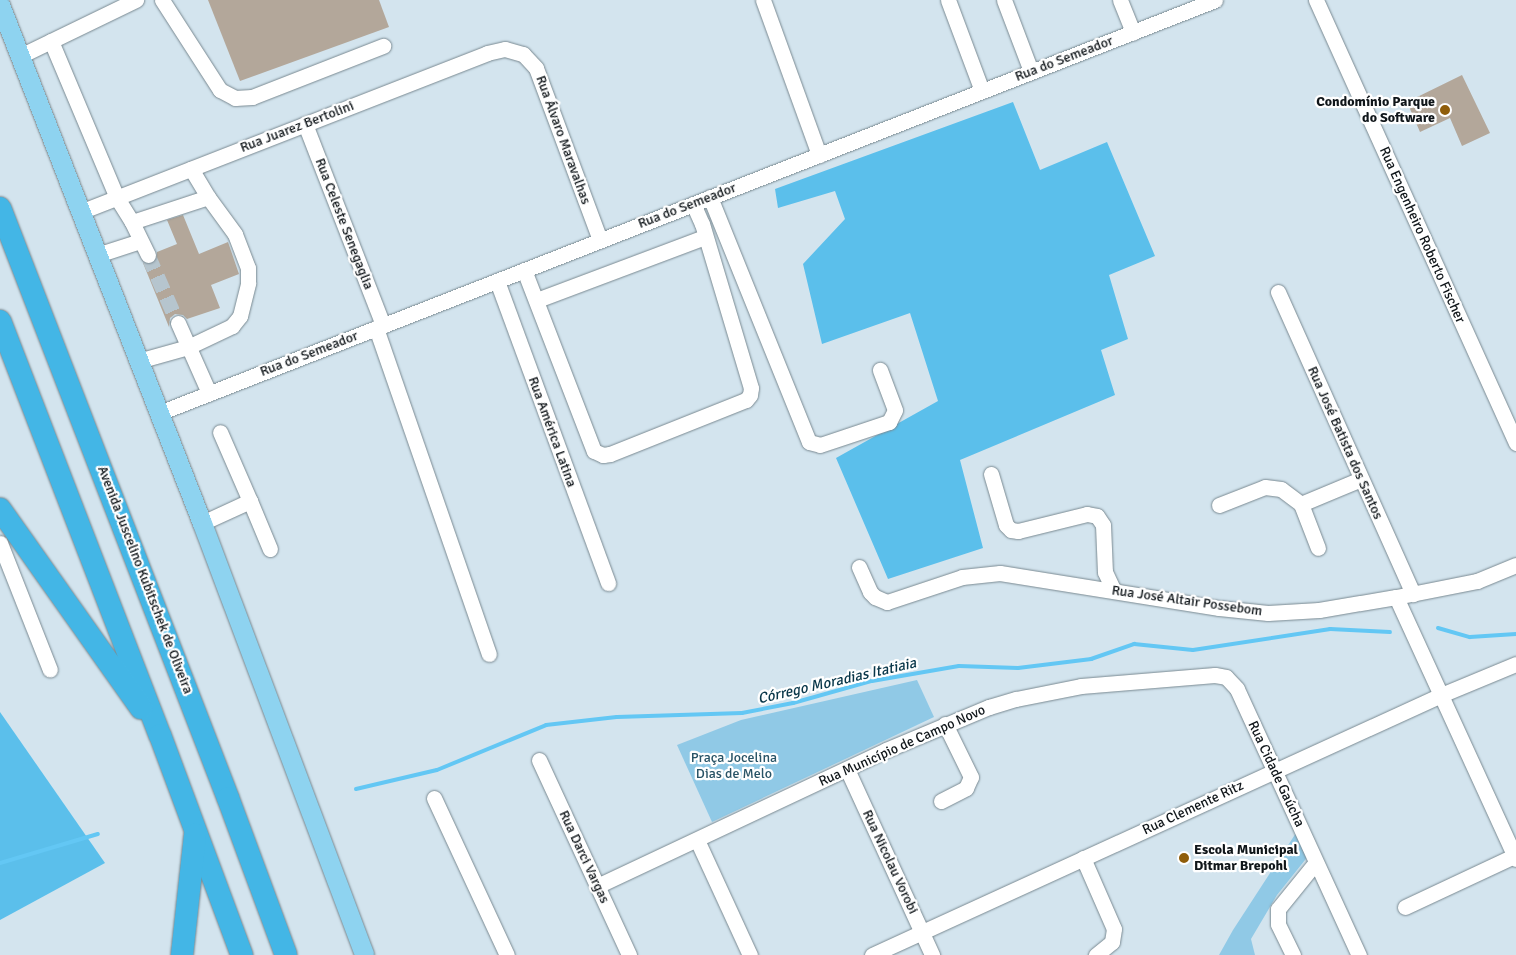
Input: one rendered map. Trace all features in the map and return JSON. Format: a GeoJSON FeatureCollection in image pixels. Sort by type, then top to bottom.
{"type":"FeatureCollection","features":[{"type":"Feature","properties":{"kind":"highway","name":"Avenida Juscelino Kubitschek de Oliveira"},"geometry":{"type":"LineString","coordinates":[[0,208],[228,798],[286,955]]}},
{"type":"Feature","properties":{"kind":"highway"},"geometry":{"type":"LineString","coordinates":[[0,321],[196,829],[242,955]]}},
{"type":"Feature","properties":{"kind":"highway"},"geometry":{"type":"LineString","coordinates":[[0,509],[160,735]]}},
{"type":"Feature","properties":{"kind":"highway"},"geometry":{"type":"LineString","coordinates":[[182,955],[196,829]]}},
{"type":"Feature","properties":{"kind":"main road"},"geometry":{"type":"LineString","coordinates":[[0,5],[202,523],[364,955]]}},
{"type":"Feature","properties":{"kind":"street"},"geometry":{"type":"LineString","coordinates":[[20,56],[136,0]]}},
{"type":"Feature","properties":{"kind":"street"},"geometry":{"type":"LineString","coordinates":[[162,0],[220,90],[235,98],[252,97],[383,46]]}},
{"type":"Feature","properties":{"kind":"street"},"geometry":{"type":"LineString","coordinates":[[763,0],[819,155]]}},
{"type":"Feature","properties":{"kind":"street"},"geometry":{"type":"LineString","coordinates":[[948,0],[982,91]]}},
{"type":"Feature","properties":{"kind":"street"},"geometry":{"type":"LineString","coordinates":[[1004,0],[1031,72]]}},
{"type":"Feature","properties":{"kind":"street"},"geometry":{"type":"LineString","coordinates":[[1120,0],[1133,32]]}},
{"type":"Feature","properties":{"kind":"street","name":"Rua do Semeador"},"geometry":{"type":"LineString","coordinates":[[159,413],[1214,0]]}},
{"type":"Feature","properties":{"kind":"street","name":"Rua Engenheiro Roberto Fischer"},"geometry":{"type":"LineString","coordinates":[[1316,0],[1516,443]]}},
{"type":"Feature","properties":{"kind":"street"},"geometry":{"type":"LineString","coordinates":[[51,41],[117,198],[132,222],[148,256]]}},
{"type":"Feature","properties":{"kind":"street","name":"Rua Juarez Bertolini"},"geometry":{"type":"LineString","coordinates":[[80,212],[487,53],[506,49],[514,50]]}},
{"type":"Feature","properties":{"kind":"street","name":"Rua Álvaro Maravalhas"},"geometry":{"type":"LineString","coordinates":[[514,50],[523,54],[536,68],[600,240]]}},
{"type":"Feature","properties":{"kind":"street","name":"Rua Celeste Senegaglia"},"geometry":{"type":"LineString","coordinates":[[305,124],[380,326],[489,654]]}},
{"type":"Feature","properties":{"kind":"street"},"geometry":{"type":"LineString","coordinates":[[138,361],[188,347],[232,326],[240,316],[248,283],[248,268],[235,234],[208,197],[191,169]]}},
{"type":"Feature","properties":{"kind":"street"},"geometry":{"type":"LineString","coordinates":[[132,222],[208,197]]}},
{"type":"Feature","properties":{"kind":"street"},"geometry":{"type":"LineString","coordinates":[[710,197],[809,442],[820,445],[890,422],[895,410],[880,370]]}},
{"type":"Feature","properties":{"kind":"street"},"geometry":{"type":"LineString","coordinates":[[524,270],[594,451],[603,455],[610,454],[746,400],[750,395],[751,388],[693,204]]}},
{"type":"Feature","properties":{"kind":"street"},"geometry":{"type":"LineString","coordinates":[[537,300],[705,238]]}},
{"type":"Feature","properties":{"kind":"street"},"geometry":{"type":"LineString","coordinates":[[97,255],[140,241]]}},
{"type":"Feature","properties":{"kind":"street","name":"Rua América Latina"},"geometry":{"type":"LineString","coordinates":[[496,281],[608,583]]}},
{"type":"Feature","properties":{"kind":"street","name":"Rua José Batista dos Santos"},"geometry":{"type":"LineString","coordinates":[[1278,292],[1413,594]]}},
{"type":"Feature","properties":{"kind":"street"},"geometry":{"type":"LineString","coordinates":[[178,323],[209,393]]}},
{"type":"Feature","properties":{"kind":"street"},"geometry":{"type":"LineString","coordinates":[[220,432],[270,549]]}},
{"type":"Feature","properties":{"kind":"street"},"geometry":{"type":"LineString","coordinates":[[991,474],[1006,525],[1011,530],[1018,531],[1087,514],[1097,516],[1103,525],[1105,572],[1114,591]]}},
{"type":"Feature","properties":{"kind":"street"},"geometry":{"type":"LineString","coordinates":[[1301,504],[1361,479]]}},
{"type":"Feature","properties":{"kind":"street"},"geometry":{"type":"LineString","coordinates":[[1219,505],[1265,487],[1281,489],[1301,504],[1318,548]]}},
{"type":"Feature","properties":{"kind":"street"},"geometry":{"type":"LineString","coordinates":[[202,523],[250,502]]}},
{"type":"Feature","properties":{"kind":"street"},"geometry":{"type":"LineString","coordinates":[[0,543],[50,670]]}},
{"type":"Feature","properties":{"kind":"street","name":"Rua José Altair Possebom"},"geometry":{"type":"LineString","coordinates":[[859,567],[870,592],[875,597],[888,602],[945,582],[980,573],[1022,575],[1226,610],[1268,613],[1319,610],[1413,594],[1477,581],[1516,565]]}},
{"type":"Feature","properties":{"kind":"street"},"geometry":{"type":"LineString","coordinates":[[1396,597],[1515,858],[1405,907]]}},
{"type":"Feature","properties":{"kind":"street","name":"Rua Clemente Ritz"},"geometry":{"type":"LineString","coordinates":[[872,955],[1440,695],[1516,664]]}},
{"type":"Feature","properties":{"kind":"street","name":"Rua Município de Campo Novo"},"geometry":{"type":"LineString","coordinates":[[597,886],[945,724],[1016,699],[1080,686],[1215,675],[1226,677]]}},
{"type":"Feature","properties":{"kind":"street","name":"Rua Cidade Gaúcha"},"geometry":{"type":"LineString","coordinates":[[1226,677],[1237,689],[1359,955]]}},
{"type":"Feature","properties":{"kind":"street"},"geometry":{"type":"LineString","coordinates":[[941,802],[966,788],[971,776],[945,724]]}},
{"type":"Feature","properties":{"kind":"street","name":"Rua Darci Vargas"},"geometry":{"type":"LineString","coordinates":[[539,760],[629,955]]}},
{"type":"Feature","properties":{"kind":"street","name":"Rua Nicolau Vorobi"},"geometry":{"type":"LineString","coordinates":[[847,769],[932,955]]}},
{"type":"Feature","properties":{"kind":"street"},"geometry":{"type":"LineString","coordinates":[[434,798],[507,955]]}},
{"type":"Feature","properties":{"kind":"street"},"geometry":{"type":"LineString","coordinates":[[697,840],[750,955]]}},
{"type":"Feature","properties":{"kind":"street"},"geometry":{"type":"LineString","coordinates":[[1083,858],[1114,929],[1112,942],[1096,955]]}},
{"type":"Feature","properties":{"kind":"street"},"geometry":{"type":"LineString","coordinates":[[1293,955],[1278,924],[1278,909],[1316,862]]}},
{"type":"Feature","properties":{"kind":"green space","name":"Praça Jocelina Dias de Melo"},"geometry":{"type":"Polygon","coordinates":[[[917,680],[934,717],[712,822],[677,745],[741,720],[917,680]]]}},
{"type":"Feature","properties":{"kind":"green space"},"geometry":{"type":"Polygon","coordinates":[[[1296,833],[1309,855],[1277,895],[1251,939],[1255,955],[1219,955],[1233,930],[1296,833]]]}},
{"type":"Feature","properties":{"kind":"shaded area"},"geometry":{"type":"Polygon","coordinates":[[[1013,102],[1040,170],[1107,142],[1155,256],[1109,275],[1128,339],[1101,350],[1115,395],[960,460],[983,548],[888,579],[836,458],[938,401],[910,313],[822,344],[803,264],[845,219],[835,191],[778,208],[775,189],[1013,102]]]}},
{"type":"Feature","properties":{"kind":"shaded area"},"geometry":{"type":"Polygon","coordinates":[[[0,712],[105,863],[0,920],[0,712]]]}},
{"type":"Feature","properties":{"kind":"building"},"geometry":{"type":"Polygon","coordinates":[[[208,0],[379,0],[389,27],[240,81],[208,0]]]}},
{"type":"Feature","properties":{"kind":"building","name":"Condomínio Parque do Software"},"geometry":{"type":"Polygon","coordinates":[[[1462,75],[1490,133],[1462,146],[1450,118],[1420,132],[1407,102],[1462,75]]]}},
{"type":"Feature","properties":{"kind":"building"},"geometry":{"type":"Polygon","coordinates":[[[183,215],[199,254],[228,242],[239,274],[211,285],[220,308],[187,319],[183,315],[175,314],[170,318],[169,327],[143,263],[152,263],[156,260],[157,252],[177,244],[167,220],[183,215]]]}},
{"type":"Feature","properties":{"kind":"waterway","name":"Córrego Moradias Itatiaia"},"geometry":{"type":"LineString","coordinates":[[1438,628],[1470,637],[1516,634]]}},
{"type":"Feature","properties":{"kind":"waterway","name":"Córrego Moradias Itatiaia"},"geometry":{"type":"LineString","coordinates":[[356,789],[437,770],[546,725],[617,717],[742,713],[793,703],[872,681],[959,666],[1018,668],[1091,659],[1134,644],[1193,650],[1330,629],[1390,632]]}},
{"type":"Feature","properties":{"kind":"waterway","name":"Córrego Moradias Itatiaia"},"geometry":{"type":"LineString","coordinates":[[0,863],[98,834]]}},
{"type":"Feature","properties":{"kind":"tunnel"},"geometry":{"type":"LineString","coordinates":[[148,255],[178,323]]}},
{"type":"Feature","properties":{"kind":"place","name":"Condomínio Parque do Software"},"geometry":{"type":"Point","coordinates":[1445,110]}},
{"type":"Feature","properties":{"kind":"place","name":"Escola Municipal Ditmar Brepohl"},"geometry":{"type":"Point","coordinates":[1184,858]}}]}
